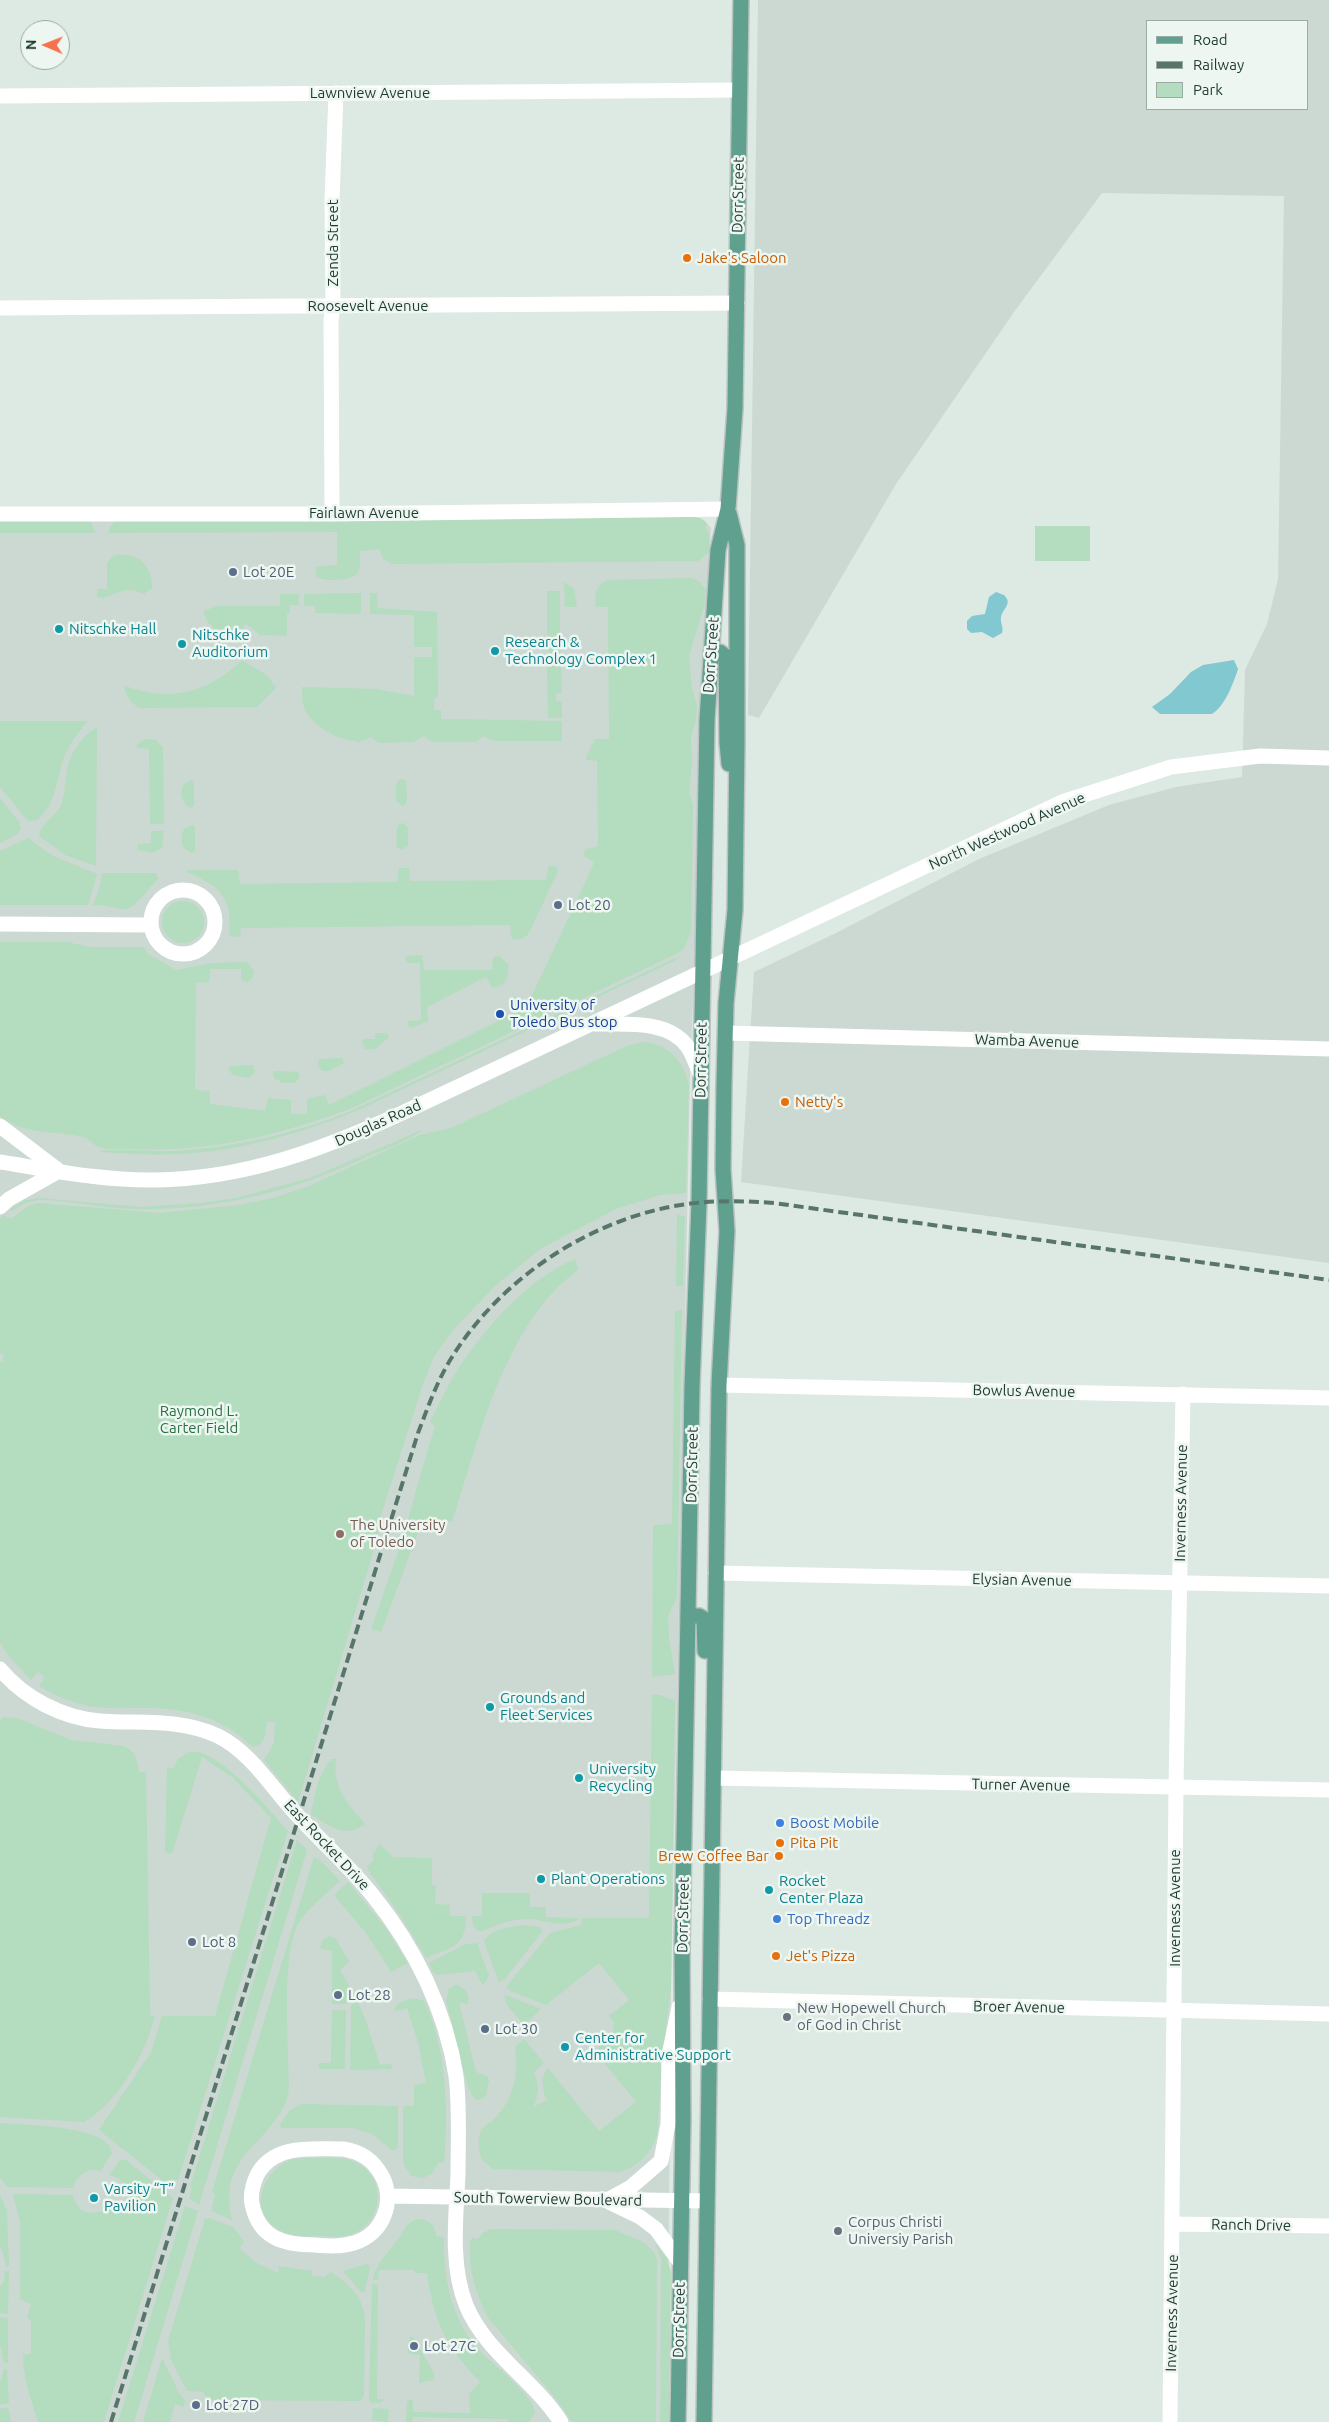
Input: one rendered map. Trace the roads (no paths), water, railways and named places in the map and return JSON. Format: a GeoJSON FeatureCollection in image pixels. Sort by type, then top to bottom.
{"type":"FeatureCollection","features":[{"type":"Feature","properties":{"kind":"main road","name":"Dorr Street"},"geometry":{"type":"LineString","coordinates":[[678,2422],[682,1989],[707,720],[718,550],[728,509],[735,409],[741,0]]}},
{"type":"Feature","properties":{"kind":"main road","name":"Dorr Street"},"geometry":{"type":"LineString","coordinates":[[704,2422],[719,1384],[727,1231],[723,1169],[726,1033],[735,910],[736,820],[732,743],[737,545],[728,509]]}},
{"type":"Feature","properties":{"kind":"main road"},"geometry":{"type":"LineString","coordinates":[[711,652],[720,652],[726,657],[732,743]]}},
{"type":"Feature","properties":{"kind":"main road"},"geometry":{"type":"LineString","coordinates":[[689,1616],[701,1616],[704,1621],[706,1688],[714,1778]]}},
{"type":"Feature","properties":{"kind":"street","name":"Lawnview Avenue"},"geometry":{"type":"LineString","coordinates":[[0,96],[740,90]]}},
{"type":"Feature","properties":{"kind":"street","name":"Zenda Street"},"geometry":{"type":"LineString","coordinates":[[332,514],[332,200],[336,93]]}},
{"type":"Feature","properties":{"kind":"street","name":"Roosevelt Avenue"},"geometry":{"type":"LineString","coordinates":[[0,308],[737,303]]}},
{"type":"Feature","properties":{"kind":"street","name":"Fairlawn Avenue"},"geometry":{"type":"LineString","coordinates":[[0,514],[332,514],[728,509]]}},
{"type":"Feature","properties":{"kind":"street","name":"North Westwood Avenue"},"geometry":{"type":"LineString","coordinates":[[730,959],[1062,802],[1171,767],[1260,756],[1329,758]]}},
{"type":"Feature","properties":{"kind":"street"},"geometry":{"type":"LineString","coordinates":[[180,889],[199,894],[212,909],[215,918],[214,928],[205,945],[187,954],[167,950],[159,944],[150,925],[155,905],[162,897],[180,889]]}},
{"type":"Feature","properties":{"kind":"street"},"geometry":{"type":"LineString","coordinates":[[0,924],[150,925]]}},
{"type":"Feature","properties":{"kind":"street","name":"Douglas Road"},"geometry":{"type":"LineString","coordinates":[[0,1162],[92,1176],[154,1180],[213,1176],[279,1162],[358,1133],[730,959]]}},
{"type":"Feature","properties":{"kind":"street"},"geometry":{"type":"LineString","coordinates":[[590,1024],[655,1027],[669,1032],[688,1047],[700,1074]]}},
{"type":"Feature","properties":{"kind":"street","name":"Wamba Avenue"},"geometry":{"type":"LineString","coordinates":[[726,1033],[1329,1049]]}},
{"type":"Feature","properties":{"kind":"street"},"geometry":{"type":"LineString","coordinates":[[0,1126],[59,1171],[10,1199],[0,1207]]}},
{"type":"Feature","properties":{"kind":"street","name":"Bowlus Avenue"},"geometry":{"type":"LineString","coordinates":[[719,1384],[1329,1398]]}},
{"type":"Feature","properties":{"kind":"street","name":"Inverness Avenue"},"geometry":{"type":"LineString","coordinates":[[1170,2422],[1176,1787],[1183,1394]]}},
{"type":"Feature","properties":{"kind":"street","name":"Elysian Avenue"},"geometry":{"type":"LineString","coordinates":[[716,1573],[1329,1586]]}},
{"type":"Feature","properties":{"kind":"street","name":"East Rocket Drive"},"geometry":{"type":"LineString","coordinates":[[1,1672],[30,1696],[63,1713],[100,1721],[165,1722],[186,1725],[220,1738],[252,1763],[299,1817],[349,1866],[402,1935],[419,1964],[435,2000],[456,2076],[458,2118],[456,2257],[460,2286],[466,2305],[483,2335],[550,2405],[561,2422]]}},
{"type":"Feature","properties":{"kind":"street","name":"Turner Avenue"},"geometry":{"type":"LineString","coordinates":[[714,1778],[1329,1790]]}},
{"type":"Feature","properties":{"kind":"street"},"geometry":{"type":"LineString","coordinates":[[606,2200],[631,2187],[661,2161],[668,2124],[669,2055],[682,1989]]}},
{"type":"Feature","properties":{"kind":"street","name":"Broer Avenue"},"geometry":{"type":"LineString","coordinates":[[710,1999],[1329,2014]]}},
{"type":"Feature","properties":{"kind":"street"},"geometry":{"type":"LineString","coordinates":[[344,2149],[356,2151],[368,2157],[378,2168],[385,2182],[388,2196],[386,2211],[381,2223],[363,2240],[341,2246],[290,2244],[269,2234],[261,2226],[252,2204],[252,2192],[260,2170],[269,2160],[296,2150],[344,2149]]}},
{"type":"Feature","properties":{"kind":"street","name":"South Towerview Boulevard"},"geometry":{"type":"LineString","coordinates":[[388,2196],[707,2201]]}},
{"type":"Feature","properties":{"kind":"street"},"geometry":{"type":"LineString","coordinates":[[606,2200],[640,2217],[656,2229],[680,2262]]}},
{"type":"Feature","properties":{"kind":"street","name":"Ranch Drive"},"geometry":{"type":"LineString","coordinates":[[1173,2224],[1329,2226]]}},
{"type":"Feature","properties":{"kind":"water"},"geometry":{"type":"Polygon","coordinates":[[[996,592],[1004,595],[1008,601],[1001,617],[1002,633],[993,638],[982,632],[971,633],[967,629],[967,621],[972,616],[985,614],[989,597],[996,592]]]}},
{"type":"Feature","properties":{"kind":"water"},"geometry":{"type":"Polygon","coordinates":[[[1234,660],[1238,669],[1234,681],[1221,706],[1212,714],[1160,714],[1152,707],[1170,694],[1191,672],[1203,665],[1234,660]]]}},
{"type":"Feature","properties":{"kind":"railway"},"geometry":{"type":"LineString","coordinates":[[111,2422],[418,1433],[437,1385],[452,1357],[473,1328],[497,1301],[553,1255],[585,1237],[618,1222],[652,1211],[687,1204],[720,1201],[774,1203],[1329,1280]]}},
{"type":"Feature","properties":{"kind":"place","name":"Jake's Saloon"},"geometry":{"type":"Point","coordinates":[687,258]}},
{"type":"Feature","properties":{"kind":"place","name":"Lot 20E"},"geometry":{"type":"Point","coordinates":[233,572]}},
{"type":"Feature","properties":{"kind":"place","name":"Nitschke Hall"},"geometry":{"type":"Point","coordinates":[59,629]}},
{"type":"Feature","properties":{"kind":"place","name":"Nitschke Auditorium"},"geometry":{"type":"Point","coordinates":[182,644]}},
{"type":"Feature","properties":{"kind":"place","name":"Research & Technology Complex 1"},"geometry":{"type":"Point","coordinates":[495,651]}},
{"type":"Feature","properties":{"kind":"place","name":"Lot 20"},"geometry":{"type":"Point","coordinates":[558,905]}},
{"type":"Feature","properties":{"kind":"place","name":"University of Toledo Bus stop"},"geometry":{"type":"Point","coordinates":[500,1014]}},
{"type":"Feature","properties":{"kind":"place","name":"Netty's"},"geometry":{"type":"Point","coordinates":[785,1102]}},
{"type":"Feature","properties":{"kind":"place","name":"The University of Toledo"},"geometry":{"type":"Point","coordinates":[340,1534]}},
{"type":"Feature","properties":{"kind":"place","name":"Grounds and Fleet Services"},"geometry":{"type":"Point","coordinates":[490,1707]}},
{"type":"Feature","properties":{"kind":"place","name":"University Recycling"},"geometry":{"type":"Point","coordinates":[579,1778]}},
{"type":"Feature","properties":{"kind":"place","name":"Boost Mobile"},"geometry":{"type":"Point","coordinates":[780,1823]}},
{"type":"Feature","properties":{"kind":"place","name":"Pita Pit"},"geometry":{"type":"Point","coordinates":[780,1843]}},
{"type":"Feature","properties":{"kind":"place","name":"Brew Coffee Bar"},"geometry":{"type":"Point","coordinates":[779,1856]}},
{"type":"Feature","properties":{"kind":"place","name":"Plant Operations"},"geometry":{"type":"Point","coordinates":[541,1879]}},
{"type":"Feature","properties":{"kind":"place","name":"Rocket Center Plaza"},"geometry":{"type":"Point","coordinates":[769,1890]}},
{"type":"Feature","properties":{"kind":"place","name":"Top Threadz"},"geometry":{"type":"Point","coordinates":[777,1919]}},
{"type":"Feature","properties":{"kind":"place","name":"Lot 8"},"geometry":{"type":"Point","coordinates":[192,1942]}},
{"type":"Feature","properties":{"kind":"place","name":"Jet's Pizza"},"geometry":{"type":"Point","coordinates":[776,1956]}},
{"type":"Feature","properties":{"kind":"place","name":"Lot 28"},"geometry":{"type":"Point","coordinates":[338,1995]}},
{"type":"Feature","properties":{"kind":"place","name":"New Hopewell Church of God in Christ"},"geometry":{"type":"Point","coordinates":[787,2017]}},
{"type":"Feature","properties":{"kind":"place","name":"Lot 30"},"geometry":{"type":"Point","coordinates":[485,2029]}},
{"type":"Feature","properties":{"kind":"place","name":"Center for Administrative Support"},"geometry":{"type":"Point","coordinates":[565,2047]}},
{"type":"Feature","properties":{"kind":"place","name":"Varsity “T” Pavilion"},"geometry":{"type":"Point","coordinates":[94,2198]}},
{"type":"Feature","properties":{"kind":"place","name":"Corpus Christi Universiy Parish"},"geometry":{"type":"Point","coordinates":[838,2231]}},
{"type":"Feature","properties":{"kind":"place","name":"Lot 27C"},"geometry":{"type":"Point","coordinates":[414,2346]}},
{"type":"Feature","properties":{"kind":"place","name":"Lot 27D"},"geometry":{"type":"Point","coordinates":[196,2405]}},
{"type":"Feature","properties":{"kind":"park label","name":"Raymond L. Carter Field"},"geometry":{"type":"Point","coordinates":[199,1420]}}]}
